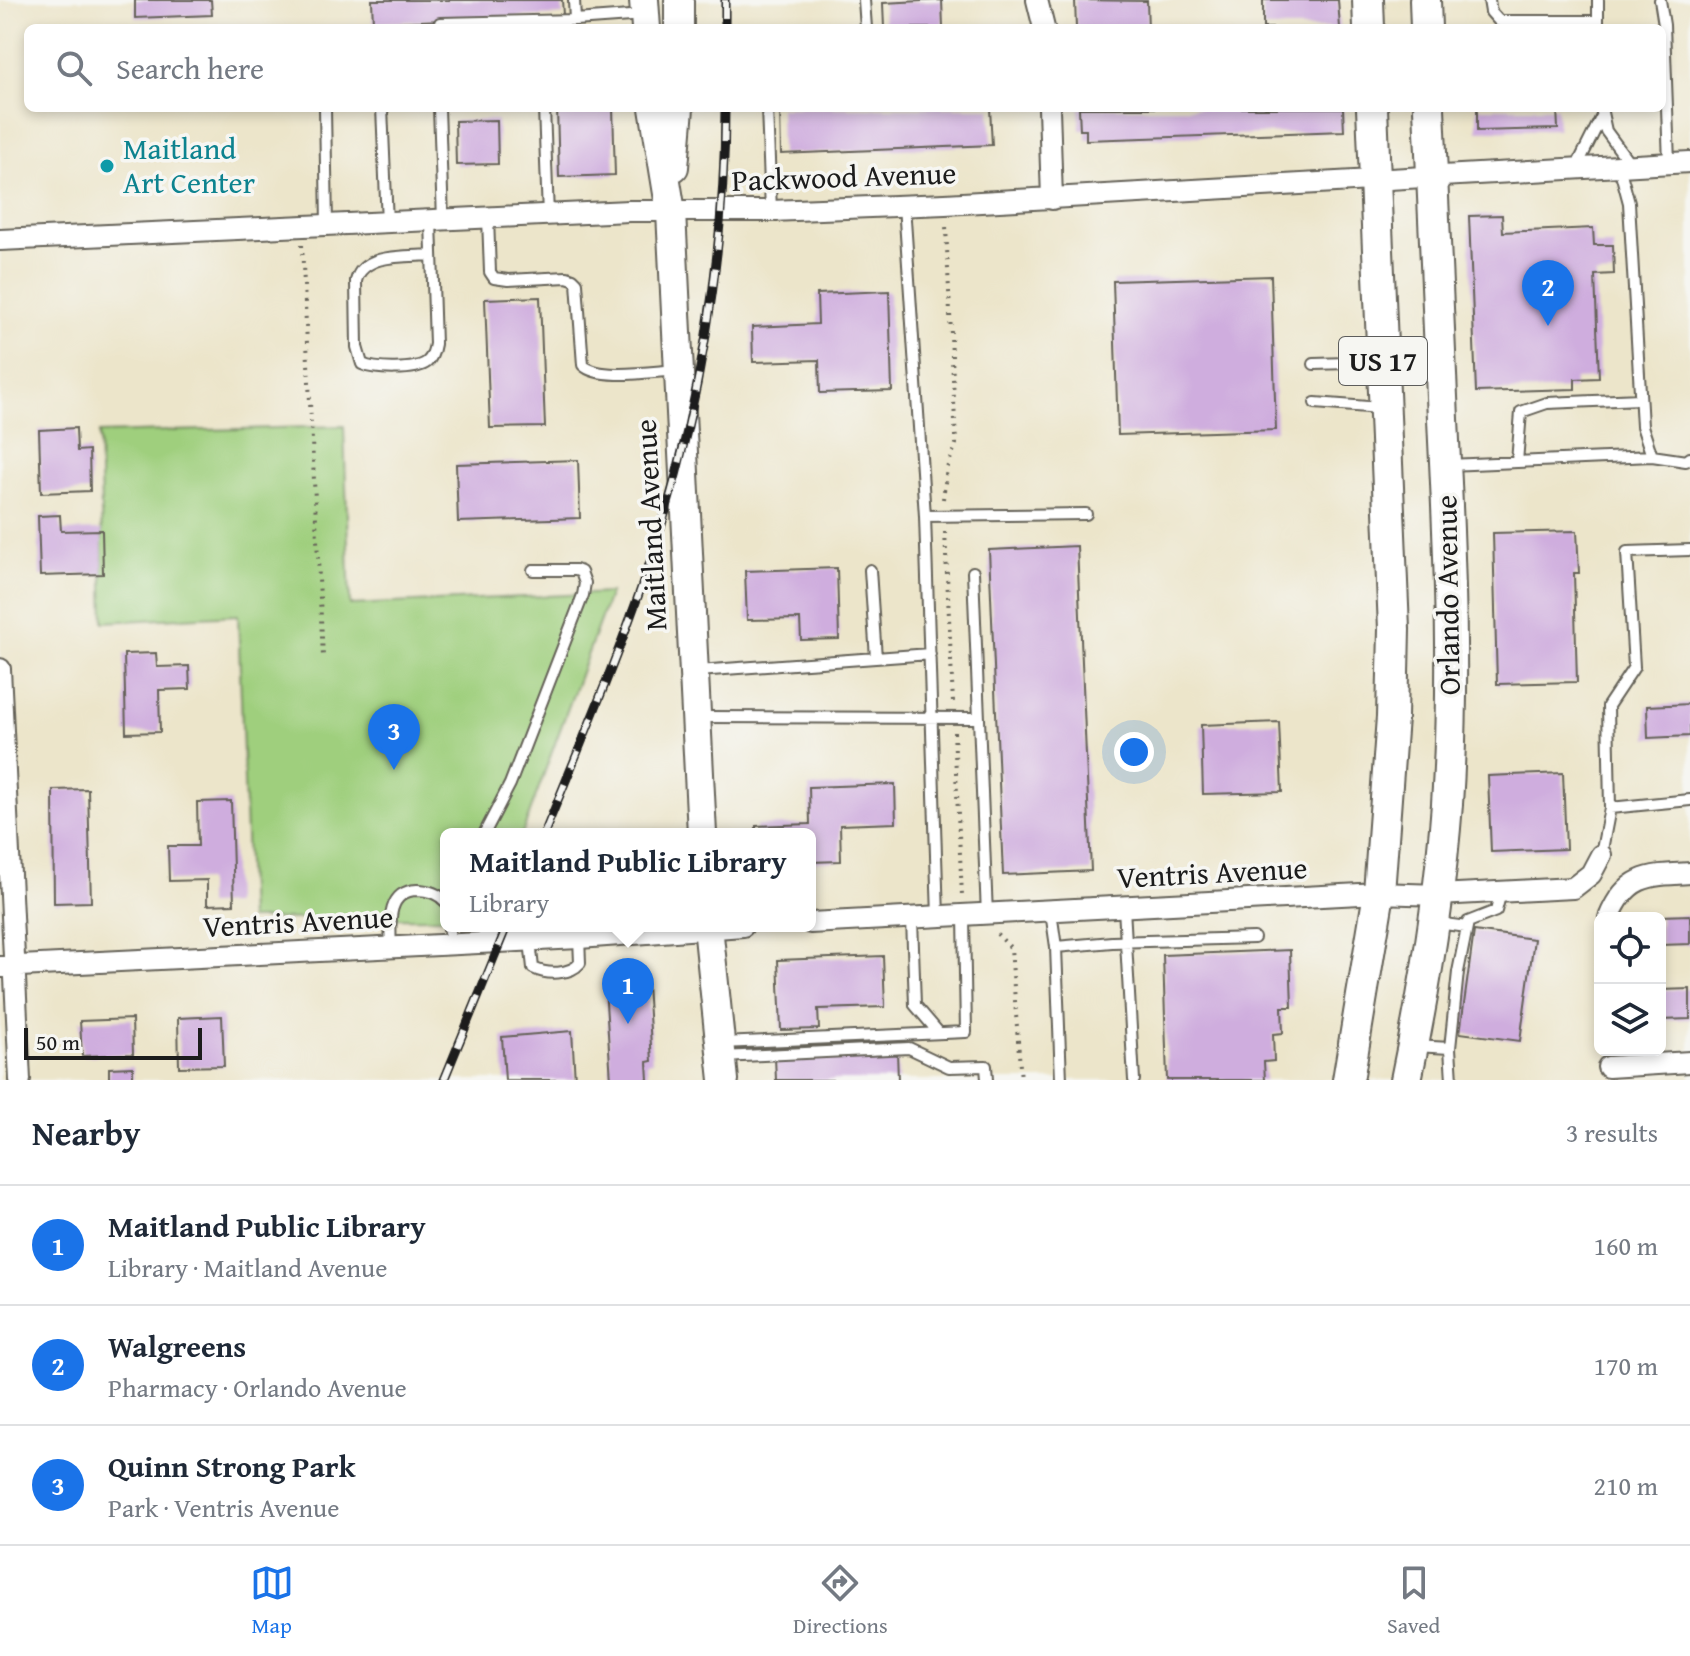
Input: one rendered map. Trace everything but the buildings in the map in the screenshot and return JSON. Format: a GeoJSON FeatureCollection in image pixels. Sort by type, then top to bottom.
{"type":"FeatureCollection","features":[{"type":"Feature","properties":{"kind":"main road"},"geometry":{"type":"LineString","coordinates":[[679,0],[679,24]]}},
{"type":"Feature","properties":{"kind":"main road"},"geometry":{"type":"LineString","coordinates":[[1368,0],[1369,24]]}},
{"type":"Feature","properties":{"kind":"main road"},"geometry":{"type":"LineString","coordinates":[[1425,0],[1426,24]]}},
{"type":"Feature","properties":{"kind":"main road","name":"Maitland Avenue"},"geometry":{"type":"LineString","coordinates":[[655,112],[671,212],[702,828]]}},
{"type":"Feature","properties":{"kind":"main road","name":"Maitland Avenue"},"geometry":{"type":"LineString","coordinates":[[671,212],[679,112]]}},
{"type":"Feature","properties":{"kind":"main road","name":"Orlando Avenue"},"geometry":{"type":"LineString","coordinates":[[1348,1080],[1379,893],[1388,786],[1394,629],[1372,112]]}},
{"type":"Feature","properties":{"kind":"main road","name":"Orlando Avenue"},"geometry":{"type":"LineString","coordinates":[[1406,1080],[1436,909],[1447,804],[1451,684],[1446,465],[1429,112]]}},
{"type":"Feature","properties":{"kind":"main road"},"geometry":{"type":"LineString","coordinates":[[709,932],[722,1060]]}},
{"type":"Feature","properties":{"kind":"street"},"geometry":{"type":"LineString","coordinates":[[1037,0],[1043,24]]}},
{"type":"Feature","properties":{"kind":"street"},"geometry":{"type":"LineString","coordinates":[[1049,112],[1052,199]]}},
{"type":"Feature","properties":{"kind":"street","name":"Packwood Avenue"},"geometry":{"type":"LineString","coordinates":[[0,240],[629,211],[771,211],[1052,199],[1690,162]]}},
{"type":"Feature","properties":{"kind":"street"},"geometry":{"type":"LineString","coordinates":[[0,669],[7,966],[20,1080]]}},
{"type":"Feature","properties":{"kind":"street","name":"Ventris Avenue"},"geometry":{"type":"LineString","coordinates":[[816,923],[1379,893],[1436,909],[1501,892],[1573,888],[1591,874],[1601,855]]}},
{"type":"Feature","properties":{"kind":"street"},"geometry":{"type":"LineString","coordinates":[[1611,912],[1617,897],[1648,875],[1690,873]]}},
{"type":"Feature","properties":{"kind":"street","name":"Ventris Avenue"},"geometry":{"type":"LineString","coordinates":[[7,966],[391,947],[450,935],[530,941],[649,932]]}},
{"type":"Feature","properties":{"kind":"street"},"geometry":{"type":"LineString","coordinates":[[1608,1066],[1690,1062]]}},
{"type":"Feature","properties":{"kind":"lane"},"geometry":{"type":"LineString","coordinates":[[574,0],[575,20]]}},
{"type":"Feature","properties":{"kind":"lane"},"geometry":{"type":"LineString","coordinates":[[864,0],[866,24]]}},
{"type":"Feature","properties":{"kind":"lane"},"geometry":{"type":"LineString","coordinates":[[1489,0],[1491,12],[1499,21],[1598,24],[1598,0]]}},
{"type":"Feature","properties":{"kind":"lane"},"geometry":{"type":"LineString","coordinates":[[1660,0],[1664,24]]}},
{"type":"Feature","properties":{"kind":"lane"},"geometry":{"type":"LineString","coordinates":[[440,24],[575,20],[645,14]]}},
{"type":"Feature","properties":{"kind":"lane"},"geometry":{"type":"LineString","coordinates":[[1666,80],[1669,163]]}},
{"type":"Feature","properties":{"kind":"lane"},"geometry":{"type":"LineString","coordinates":[[325,112],[327,226]]}},
{"type":"Feature","properties":{"kind":"lane"},"geometry":{"type":"LineString","coordinates":[[382,112],[387,223]]}},
{"type":"Feature","properties":{"kind":"lane"},"geometry":{"type":"LineString","coordinates":[[432,255],[376,261],[364,265],[358,273],[357,347],[362,364],[371,369],[417,367],[427,362],[433,354],[432,255],[437,221],[439,112]]}},
{"type":"Feature","properties":{"kind":"lane"},"geometry":{"type":"LineString","coordinates":[[544,112],[548,216]]}},
{"type":"Feature","properties":{"kind":"lane"},"geometry":{"type":"LineString","coordinates":[[767,112],[771,211]]}},
{"type":"Feature","properties":{"kind":"lane"},"geometry":{"type":"LineString","coordinates":[[1601,113],[1606,131],[1625,165],[1642,426],[1652,456]]}},
{"type":"Feature","properties":{"kind":"lane"},"geometry":{"type":"LineString","coordinates":[[1576,168],[1601,113]]}},
{"type":"Feature","properties":{"kind":"lane"},"geometry":{"type":"LineString","coordinates":[[904,205],[925,516],[938,917]]}},
{"type":"Feature","properties":{"kind":"lane"},"geometry":{"type":"LineString","coordinates":[[488,218],[490,272],[494,278],[567,277],[577,283],[583,365],[589,371],[604,374],[678,370]]}},
{"type":"Feature","properties":{"kind":"lane"},"geometry":{"type":"LineString","coordinates":[[1314,364],[1383,362]]}},
{"type":"Feature","properties":{"kind":"lane"},"geometry":{"type":"LineString","coordinates":[[1517,462],[1521,412],[1547,403],[1640,399]]}},
{"type":"Feature","properties":{"kind":"lane"},"geometry":{"type":"LineString","coordinates":[[1315,403],[1385,408]]}},
{"type":"Feature","properties":{"kind":"lane"},"geometry":{"type":"LineString","coordinates":[[1446,465],[1652,456],[1686,461],[1690,458]]}},
{"type":"Feature","properties":{"kind":"lane"},"geometry":{"type":"LineString","coordinates":[[925,516],[1086,514]]}},
{"type":"Feature","properties":{"kind":"lane"},"geometry":{"type":"LineString","coordinates":[[1601,855],[1610,808],[1608,706],[1634,667],[1627,552],[1690,550]]}},
{"type":"Feature","properties":{"kind":"lane"},"geometry":{"type":"LineString","coordinates":[[487,828],[510,784],[583,595],[585,583],[581,572],[533,570]]}},
{"type":"Feature","properties":{"kind":"lane"},"geometry":{"type":"LineString","coordinates":[[870,570],[876,658]]}},
{"type":"Feature","properties":{"kind":"lane"},"geometry":{"type":"LineString","coordinates":[[973,572],[987,915]]}},
{"type":"Feature","properties":{"kind":"lane"},"geometry":{"type":"LineString","coordinates":[[692,671],[930,654]]}},
{"type":"Feature","properties":{"kind":"lane"},"geometry":{"type":"LineString","coordinates":[[694,717],[979,718]]}},
{"type":"Feature","properties":{"kind":"lane"},"geometry":{"type":"LineString","coordinates":[[1610,808],[1690,800]]}},
{"type":"Feature","properties":{"kind":"lane"},"geometry":{"type":"LineString","coordinates":[[391,947],[390,914],[401,895],[410,890],[423,890],[435,892],[440,897]]}},
{"type":"Feature","properties":{"kind":"lane"},"geometry":{"type":"LineString","coordinates":[[1452,1080],[1450,1048],[1458,972],[1468,922],[1496,911],[1501,892]]}},
{"type":"Feature","properties":{"kind":"lane"},"geometry":{"type":"LineString","coordinates":[[1124,908],[1134,1080]]}},
{"type":"Feature","properties":{"kind":"lane"},"geometry":{"type":"LineString","coordinates":[[1436,909],[1467,927]]}},
{"type":"Feature","properties":{"kind":"lane"},"geometry":{"type":"LineString","coordinates":[[1051,912],[1056,947],[1061,1080]]}},
{"type":"Feature","properties":{"kind":"lane"},"geometry":{"type":"LineString","coordinates":[[722,1060],[966,1032],[964,916]]}},
{"type":"Feature","properties":{"kind":"lane"},"geometry":{"type":"LineString","coordinates":[[912,919],[915,1005],[939,1033]]}},
{"type":"Feature","properties":{"kind":"lane"},"geometry":{"type":"LineString","coordinates":[[530,941],[533,968],[542,972],[568,971],[580,963],[579,938]]}},
{"type":"Feature","properties":{"kind":"lane"},"geometry":{"type":"LineString","coordinates":[[1056,947],[1127,941],[1254,938]]}},
{"type":"Feature","properties":{"kind":"lane"},"geometry":{"type":"LineString","coordinates":[[1413,1046],[1450,1048]]}},
{"type":"Feature","properties":{"kind":"lane"},"geometry":{"type":"LineString","coordinates":[[722,1060],[909,1048],[949,1067],[986,1066],[987,1080]]}},
{"type":"Feature","properties":{"kind":"path"},"geometry":{"type":"LineString","coordinates":[[301,227],[323,657]]}},
{"type":"Feature","properties":{"kind":"green space"},"geometry":{"type":"Polygon","coordinates":[[[344,426],[350,605],[610,593],[524,828],[440,828],[440,918],[249,919],[238,615],[104,622],[99,433],[344,426]]]}},
{"type":"Feature","properties":{"kind":"railway"},"geometry":{"type":"LineString","coordinates":[[725,0],[725,24]]}},
{"type":"Feature","properties":{"kind":"railway"},"geometry":{"type":"LineString","coordinates":[[546,828],[638,596],[682,452],[706,338],[714,280],[724,165],[725,112]]}},
{"type":"Feature","properties":{"kind":"railway"},"geometry":{"type":"LineString","coordinates":[[444,1080],[505,932]]}},
{"type":"Feature","properties":{"kind":"place","name":"Maitland Art Center"},"geometry":{"type":"Point","coordinates":[107,166]}},
{"type":"Feature","properties":{"kind":"place","name":"Walgreens"},"geometry":{"type":"Point","coordinates":[1548,326]}},
{"type":"Feature","properties":{"kind":"place","name":"Quinn Strong Park"},"geometry":{"type":"Point","coordinates":[394,770]}},
{"type":"Feature","properties":{"kind":"place","name":"Maitland Public Library"},"geometry":{"type":"Point","coordinates":[628,1024]}}]}
